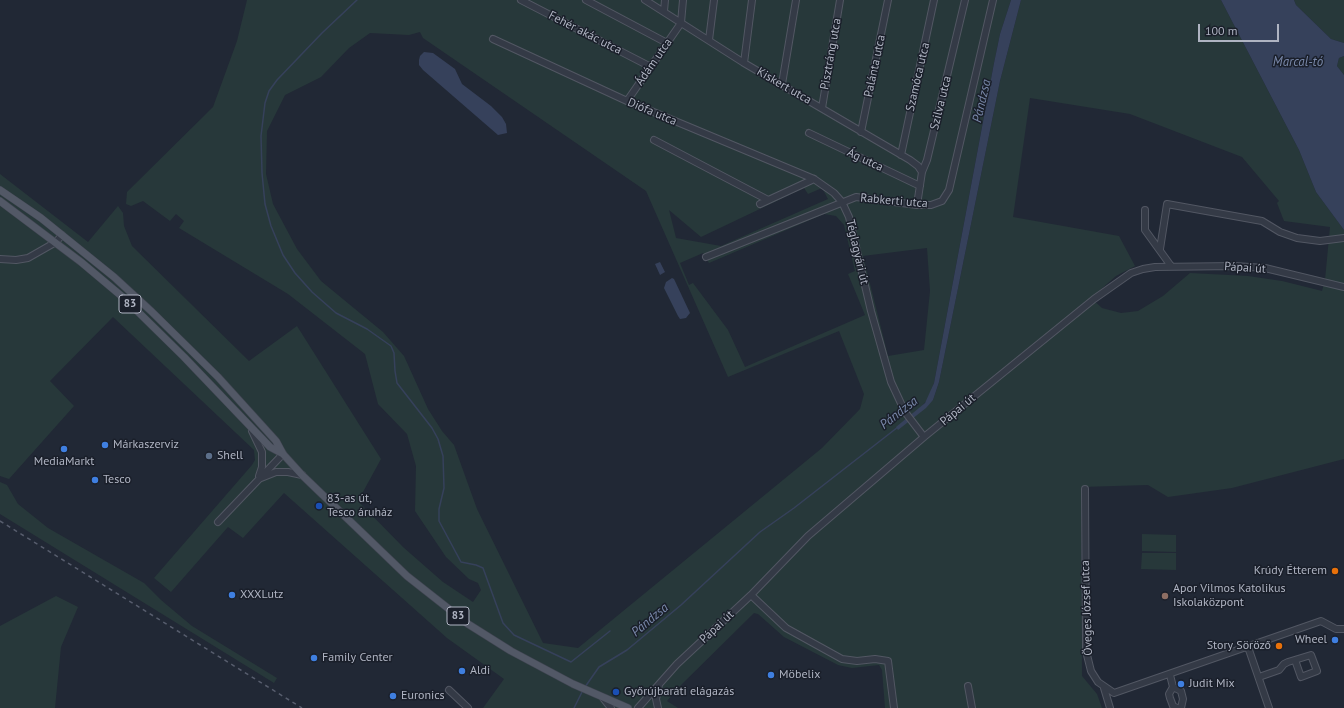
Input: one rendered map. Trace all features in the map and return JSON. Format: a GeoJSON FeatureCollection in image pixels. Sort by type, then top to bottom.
{"type":"FeatureCollection","features":[{"type":"Feature","properties":{"kind":"main road","name":"83"},"geometry":{"type":"LineString","coordinates":[[0,190],[41,218],[132,294],[201,360],[276,441],[283,454],[302,475],[391,563],[442,605],[490,639],[531,663],[601,697],[628,708]]}},
{"type":"Feature","properties":{"kind":"main road","name":"83"},"geometry":{"type":"LineString","coordinates":[[0,200],[56,242],[109,285],[145,317],[270,447],[283,454]]}},
{"type":"Feature","properties":{"kind":"street","name":"Fehér akác utca"},"geometry":{"type":"LineString","coordinates":[[521,0],[649,66]]}},
{"type":"Feature","properties":{"kind":"street"},"geometry":{"type":"LineString","coordinates":[[586,0],[668,43]]}},
{"type":"Feature","properties":{"kind":"street","name":"Kiskert utca"},"geometry":{"type":"LineString","coordinates":[[645,0],[744,63],[901,155],[918,166],[922,172]]}},
{"type":"Feature","properties":{"kind":"street"},"geometry":{"type":"LineString","coordinates":[[664,11],[665,0]]}},
{"type":"Feature","properties":{"kind":"street"},"geometry":{"type":"LineString","coordinates":[[681,23],[682,0]]}},
{"type":"Feature","properties":{"kind":"street"},"geometry":{"type":"LineString","coordinates":[[709,40],[714,0]]}},
{"type":"Feature","properties":{"kind":"street"},"geometry":{"type":"LineString","coordinates":[[744,63],[752,0]]}},
{"type":"Feature","properties":{"kind":"street"},"geometry":{"type":"LineString","coordinates":[[782,84],[796,0]]}},
{"type":"Feature","properties":{"kind":"street","name":"Pisztráng utca"},"geometry":{"type":"LineString","coordinates":[[822,108],[840,0]]}},
{"type":"Feature","properties":{"kind":"street","name":"Palánta utca"},"geometry":{"type":"LineString","coordinates":[[861,132],[888,0]]}},
{"type":"Feature","properties":{"kind":"street","name":"Szamóca utca"},"geometry":{"type":"LineString","coordinates":[[901,155],[934,0]]}},
{"type":"Feature","properties":{"kind":"street","name":"Szilva utca"},"geometry":{"type":"LineString","coordinates":[[917,205],[922,172],[927,160],[965,0]]}},
{"type":"Feature","properties":{"kind":"street","name":"Rabkerti utca"},"geometry":{"type":"LineString","coordinates":[[842,202],[856,197],[863,197],[917,205],[938,203],[947,196],[993,0]]}},
{"type":"Feature","properties":{"kind":"street","name":"Ádám utca"},"geometry":{"type":"LineString","coordinates":[[627,101],[649,66],[668,43],[681,23]]}},
{"type":"Feature","properties":{"kind":"street","name":"Diófa utca"},"geometry":{"type":"LineString","coordinates":[[493,39],[627,101],[814,179]]}},
{"type":"Feature","properties":{"kind":"street","name":"Ág utca"},"geometry":{"type":"LineString","coordinates":[[809,133],[920,186]]}},
{"type":"Feature","properties":{"kind":"street"},"geometry":{"type":"LineString","coordinates":[[654,140],[768,200]]}},
{"type":"Feature","properties":{"kind":"street"},"geometry":{"type":"LineString","coordinates":[[706,257],[842,202],[826,186],[814,179],[760,204]]}},
{"type":"Feature","properties":{"kind":"street","name":"Téglagyári út"},"geometry":{"type":"LineString","coordinates":[[842,202],[849,217],[871,311],[891,382],[905,412],[924,437]]}},
{"type":"Feature","properties":{"kind":"street"},"geometry":{"type":"LineString","coordinates":[[1160,249],[1167,204],[1262,221],[1280,232],[1298,238],[1320,242],[1344,238]]}},
{"type":"Feature","properties":{"kind":"street"},"geometry":{"type":"LineString","coordinates":[[1145,210],[1145,230],[1171,266]]}},
{"type":"Feature","properties":{"kind":"street"},"geometry":{"type":"LineString","coordinates":[[0,259],[16,260],[28,258],[56,242],[62,235]]}},
{"type":"Feature","properties":{"kind":"street","name":"Pápai út"},"geometry":{"type":"LineString","coordinates":[[638,708],[659,683],[751,595],[808,536],[924,437],[1119,280],[1143,269],[1171,266],[1229,266],[1265,268],[1344,287]]}},
{"type":"Feature","properties":{"kind":"street"},"geometry":{"type":"LineString","coordinates":[[244,421],[257,439],[262,452],[262,468],[258,480]]}},
{"type":"Feature","properties":{"kind":"street"},"geometry":{"type":"LineString","coordinates":[[218,522],[283,454]]}},
{"type":"Feature","properties":{"kind":"street"},"geometry":{"type":"LineString","coordinates":[[258,480],[276,472],[288,472],[302,475]]}},
{"type":"Feature","properties":{"kind":"street","name":"Öveges József utca"},"geometry":{"type":"LineString","coordinates":[[1085,489],[1086,651],[1091,671],[1104,688]]}},
{"type":"Feature","properties":{"kind":"street"},"geometry":{"type":"LineString","coordinates":[[751,595],[786,628],[842,659],[858,661],[875,658],[888,661],[894,708]]}},
{"type":"Feature","properties":{"kind":"street"},"geometry":{"type":"LineString","coordinates":[[1104,688],[1114,694],[1321,621],[1336,629],[1344,629]]}},
{"type":"Feature","properties":{"kind":"street"},"geometry":{"type":"LineString","coordinates":[[1248,647],[1269,708]]}},
{"type":"Feature","properties":{"kind":"street"},"geometry":{"type":"LineString","coordinates":[[1258,677],[1279,670],[1284,664],[1295,660]]}},
{"type":"Feature","properties":{"kind":"street"},"geometry":{"type":"LineString","coordinates":[[1170,675],[1173,687],[1169,694],[1173,706],[1176,708]]}},
{"type":"Feature","properties":{"kind":"street"},"geometry":{"type":"LineString","coordinates":[[658,708],[656,699],[659,683]]}},
{"type":"Feature","properties":{"kind":"street"},"geometry":{"type":"LineString","coordinates":[[968,686],[972,708]]}},
{"type":"Feature","properties":{"kind":"street"},"geometry":{"type":"LineString","coordinates":[[1173,687],[1181,691],[1183,699],[1181,708]]}},
{"type":"Feature","properties":{"kind":"street"},"geometry":{"type":"LineString","coordinates":[[1104,688],[1110,708]]}},
{"type":"Feature","properties":{"kind":"street"},"geometry":{"type":"LineString","coordinates":[[449,690],[468,708]]}},
{"type":"Feature","properties":{"kind":"street"},"geometry":{"type":"LineString","coordinates":[[601,697],[610,708]]}},
{"type":"Feature","properties":{"kind":"shaded area"},"geometry":{"type":"Polygon","coordinates":[[[247,0],[1011,0],[1000,34],[994,63],[934,383],[928,399],[921,407],[933,400],[939,382],[1000,81],[1021,0],[1221,0],[1299,150],[1316,192],[1344,230],[1344,459],[1232,488],[1168,497],[1148,485],[1081,487],[1082,676],[1097,694],[1102,708],[885,708],[882,670],[879,665],[852,668],[838,665],[784,637],[758,614],[754,613],[677,689],[667,701],[678,708],[483,708],[504,679],[447,638],[284,493],[243,538],[228,527],[171,592],[154,578],[252,465],[255,460],[254,450],[113,317],[50,381],[74,406],[9,479],[0,476],[0,174],[88,242],[118,206],[123,213],[124,226],[132,246],[249,361],[297,326],[381,459],[358,501],[403,547],[443,582],[473,602],[481,590],[478,583],[469,579],[446,557],[415,511],[416,466],[407,434],[378,404],[365,354],[288,294],[179,228],[184,221],[176,214],[170,221],[143,201],[131,206],[126,204],[127,192],[213,107],[237,41],[247,0]],[[420,32],[409,35],[370,33],[349,48],[321,77],[285,95],[267,131],[266,174],[273,204],[297,249],[321,281],[383,332],[404,356],[428,409],[442,431],[454,445],[477,509],[543,643],[578,648],[822,448],[860,409],[864,394],[839,331],[728,377],[646,191],[423,38],[420,32]],[[1030,98],[1013,217],[1119,236],[1135,266],[1116,276],[1091,298],[1102,308],[1121,313],[1138,311],[1163,296],[1190,273],[1248,276],[1282,281],[1322,291],[1325,280],[1330,227],[1284,221],[1277,203],[1279,201],[1242,157],[1130,114],[1030,98]],[[804,188],[701,237],[669,210],[676,238],[721,246],[828,199],[822,188],[808,194],[804,188]],[[824,214],[709,263],[703,253],[680,263],[689,285],[693,283],[728,330],[745,367],[865,315],[848,274],[855,271],[844,225],[836,216],[824,214]],[[927,248],[863,256],[888,356],[924,350],[930,291],[927,248]]]}},
{"type":"Feature","properties":{"kind":"shaded area"},"geometry":{"type":"Polygon","coordinates":[[[1294,0],[1344,0],[1344,43],[1331,39],[1296,5],[1294,0]]]}},
{"type":"Feature","properties":{"kind":"shaded area"},"geometry":{"type":"Polygon","coordinates":[[[1344,56],[1344,75],[1337,66],[1339,58],[1344,56]]]}},
{"type":"Feature","properties":{"kind":"shaded area"},"geometry":{"type":"Polygon","coordinates":[[[0,482],[7,485],[18,504],[48,528],[144,583],[161,600],[192,626],[277,678],[274,683],[0,514],[0,482]]]}},
{"type":"Feature","properties":{"kind":"shaded area"},"geometry":{"type":"Polygon","coordinates":[[[1142,534],[1176,535],[1176,552],[1142,551],[1142,534]]]}},
{"type":"Feature","properties":{"kind":"shaded area"},"geometry":{"type":"Polygon","coordinates":[[[1142,553],[1176,553],[1176,570],[1141,569],[1142,553]]]}},
{"type":"Feature","properties":{"kind":"shaded area"},"geometry":{"type":"Polygon","coordinates":[[[56,596],[78,607],[61,647],[55,708],[0,708],[0,626],[56,596]]]}},
{"type":"Feature","properties":{"kind":"water"},"geometry":{"type":"Polygon","coordinates":[[[1011,0],[1021,0],[1000,81],[939,382],[933,400],[926,408],[898,430],[896,427],[925,403],[934,383],[994,63],[1000,34],[1011,0]]]}},
{"type":"Feature","properties":{"kind":"water","name":"Marcal-tó"},"geometry":{"type":"Polygon","coordinates":[[[1221,0],[1294,0],[1296,5],[1331,39],[1344,43],[1344,56],[1339,58],[1337,66],[1344,75],[1344,230],[1316,192],[1299,150],[1221,0]]]}},
{"type":"Feature","properties":{"kind":"water"},"geometry":{"type":"Polygon","coordinates":[[[424,52],[433,53],[455,69],[462,84],[491,106],[502,117],[506,124],[507,133],[498,135],[423,70],[419,65],[419,60],[420,56],[424,52]]]}},
{"type":"Feature","properties":{"kind":"water"},"geometry":{"type":"Polygon","coordinates":[[[660,262],[665,272],[660,275],[655,264],[660,262]]]}},
{"type":"Feature","properties":{"kind":"water"},"geometry":{"type":"Polygon","coordinates":[[[672,278],[674,279],[690,313],[686,318],[680,319],[664,288],[666,282],[672,278]]]}},
{"type":"Feature","properties":{"kind":"waterway"},"geometry":{"type":"LineString","coordinates":[[357,0],[322,33],[277,80],[269,91],[265,103],[261,136],[265,204],[271,226],[283,255],[295,273],[312,292],[336,313],[367,329],[391,346],[394,353],[397,383],[432,428],[438,439],[443,456],[444,488],[439,509],[439,521],[461,562],[483,568],[503,623],[514,635],[571,662],[610,631]]}},
{"type":"Feature","properties":{"kind":"waterway","name":"Pándzsa"},"geometry":{"type":"LineString","coordinates":[[585,687],[599,667],[627,650],[681,605],[760,532],[794,508],[898,427]]}},
{"type":"Feature","properties":{"kind":"waterway","name":"Pándzsa"},"geometry":{"type":"LineString","coordinates":[[574,708],[583,690]]}},
{"type":"Feature","properties":{"kind":"railway"},"geometry":{"type":"LineString","coordinates":[[0,521],[302,708]]}},
{"type":"Feature","properties":{"kind":"place","name":"Márkaszerviz"},"geometry":{"type":"Point","coordinates":[105,445]}},
{"type":"Feature","properties":{"kind":"place","name":"MediaMarkt"},"geometry":{"type":"Point","coordinates":[64,449]}},
{"type":"Feature","properties":{"kind":"place","name":"Shell"},"geometry":{"type":"Point","coordinates":[209,456]}},
{"type":"Feature","properties":{"kind":"place","name":"Tesco"},"geometry":{"type":"Point","coordinates":[95,480]}},
{"type":"Feature","properties":{"kind":"place","name":"83-as út, Tesco áruház"},"geometry":{"type":"Point","coordinates":[319,506]}},
{"type":"Feature","properties":{"kind":"place","name":"Krúdy Étterem"},"geometry":{"type":"Point","coordinates":[1335,571]}},
{"type":"Feature","properties":{"kind":"place","name":"XXXLutz"},"geometry":{"type":"Point","coordinates":[232,595]}},
{"type":"Feature","properties":{"kind":"place","name":"Apor Vilmos Katolikus Iskolaközpont"},"geometry":{"type":"Point","coordinates":[1165,596]}},
{"type":"Feature","properties":{"kind":"place","name":"Wheel"},"geometry":{"type":"Point","coordinates":[1335,640]}},
{"type":"Feature","properties":{"kind":"place","name":"Story Söröző"},"geometry":{"type":"Point","coordinates":[1279,646]}},
{"type":"Feature","properties":{"kind":"place","name":"Family Center"},"geometry":{"type":"Point","coordinates":[314,658]}},
{"type":"Feature","properties":{"kind":"place","name":"Aldi"},"geometry":{"type":"Point","coordinates":[462,671]}},
{"type":"Feature","properties":{"kind":"place","name":"Möbelix"},"geometry":{"type":"Point","coordinates":[771,675]}},
{"type":"Feature","properties":{"kind":"place","name":"Judit Mix"},"geometry":{"type":"Point","coordinates":[1181,684]}},
{"type":"Feature","properties":{"kind":"place","name":"Győrújbaráti elágazás"},"geometry":{"type":"Point","coordinates":[616,692]}},
{"type":"Feature","properties":{"kind":"place","name":"Euronics"},"geometry":{"type":"Point","coordinates":[393,696]}}]}
